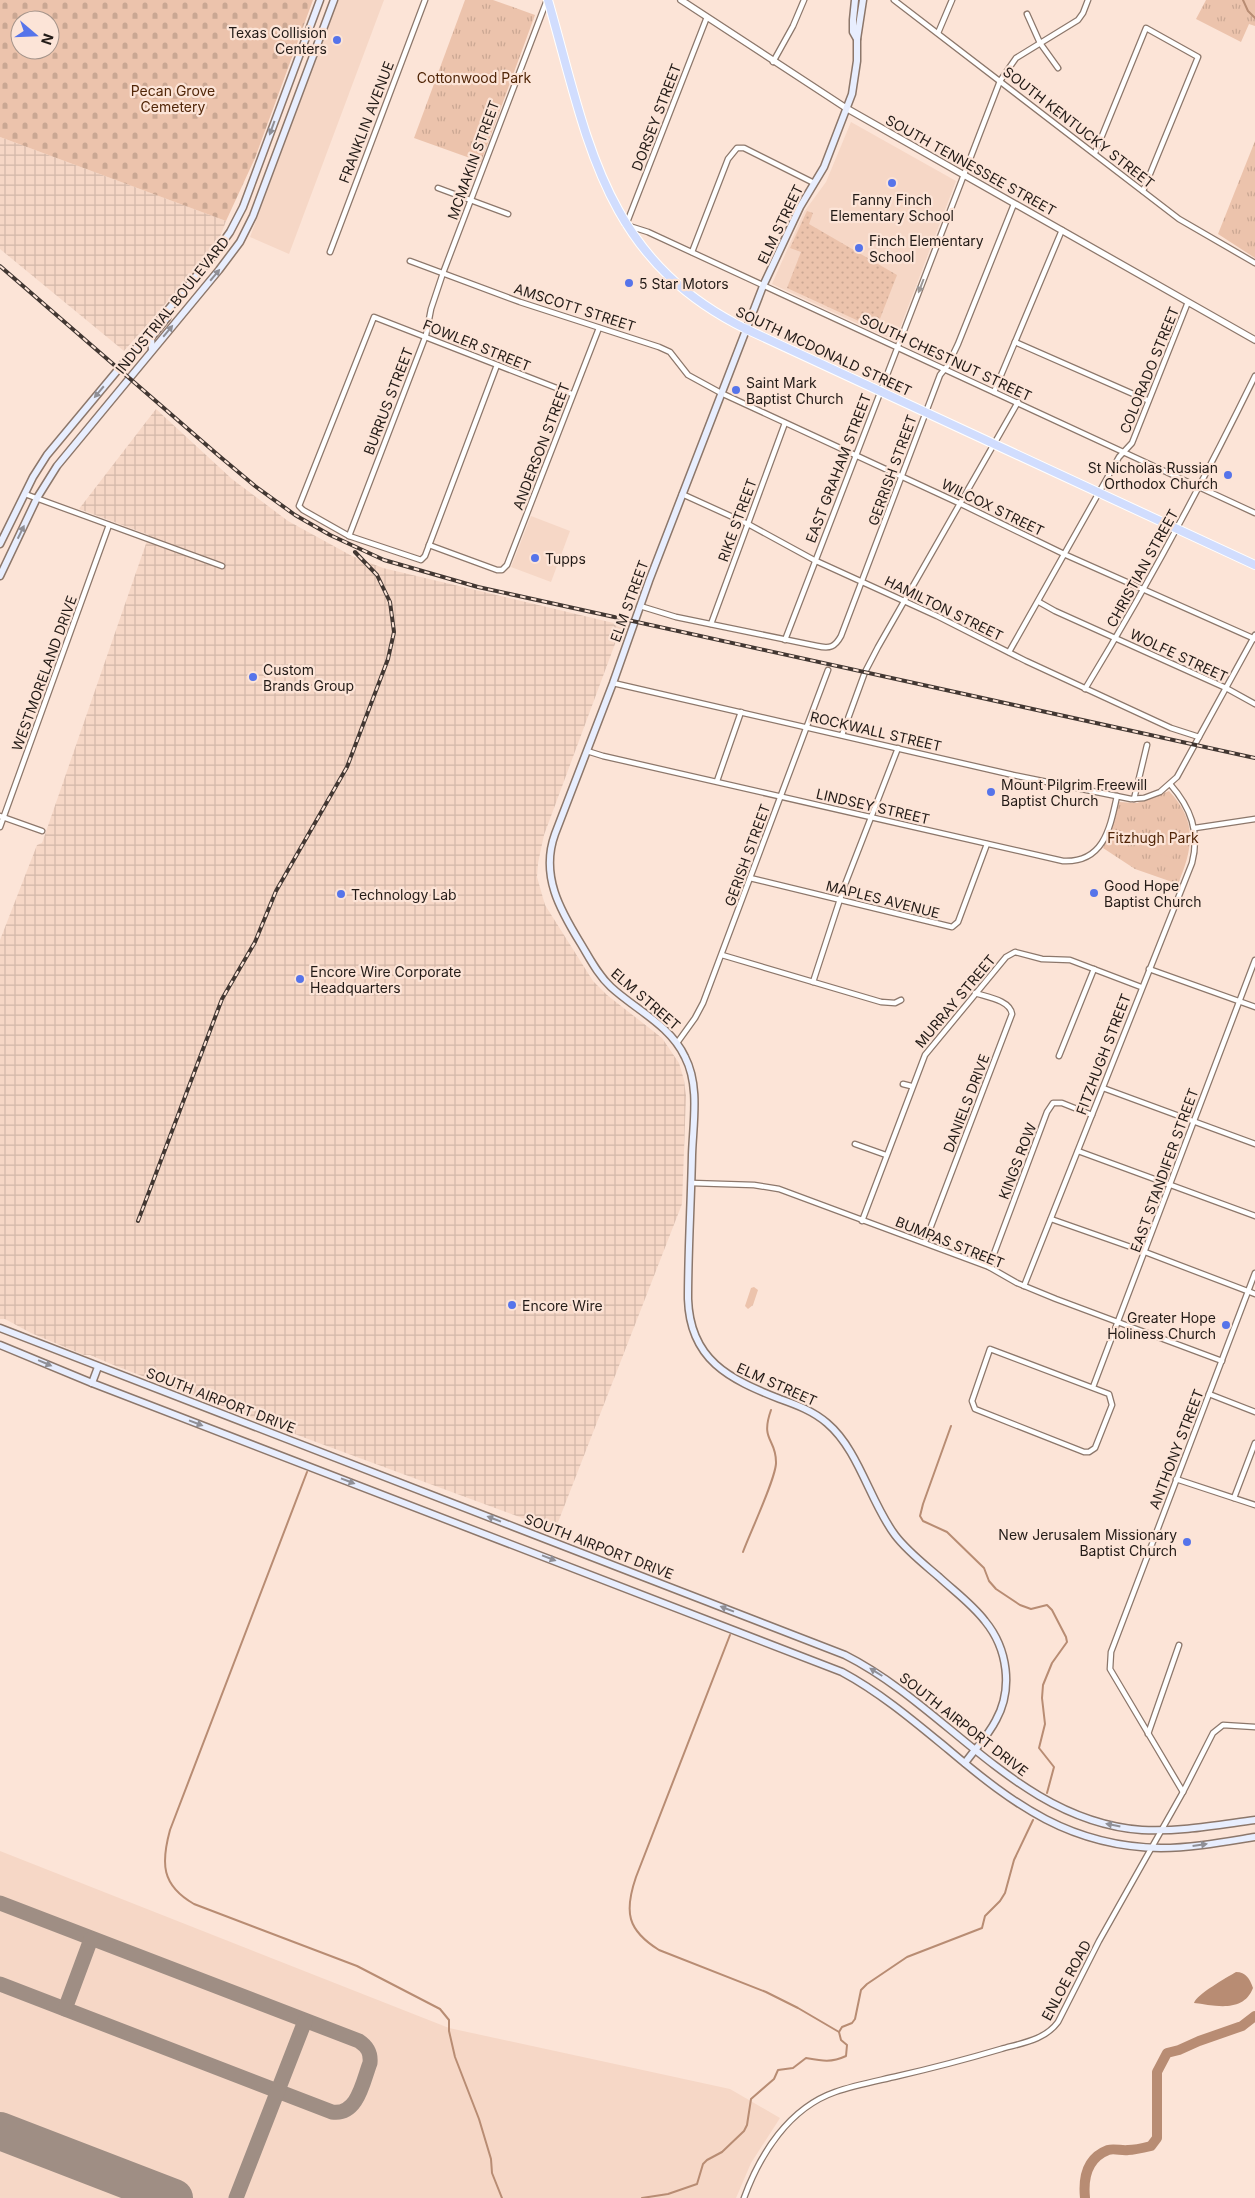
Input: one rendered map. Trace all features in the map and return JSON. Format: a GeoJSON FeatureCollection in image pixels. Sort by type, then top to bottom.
{"type":"FeatureCollection","features":[{"type":"Feature","properties":{"kind":"main road","name":"INDUSTRIAL BOULEVARD"},"geometry":{"type":"LineString","coordinates":[[0,544],[47,454],[212,257],[232,228],[247,196],[320,0]]}},
{"type":"Feature","properties":{"kind":"main road","name":"INDUSTRIAL BOULEVARD"},"geometry":{"type":"LineString","coordinates":[[0,576],[37,498],[61,459],[226,261],[243,236],[260,199],[334,0]]}},
{"type":"Feature","properties":{"kind":"main road","name":"SOUTH MCDONALD STREET"},"geometry":{"type":"LineString","coordinates":[[547,0],[583,126],[607,192],[626,225],[647,254],[679,286],[709,309],[746,329],[1255,565]]}},
{"type":"Feature","properties":{"kind":"main road"},"geometry":{"type":"LineString","coordinates":[[855,0],[854,32],[857,39]]}},
{"type":"Feature","properties":{"kind":"main road"},"geometry":{"type":"LineString","coordinates":[[857,39],[863,0]]}},
{"type":"Feature","properties":{"kind":"main road"},"geometry":{"type":"LineString","coordinates":[[312,22],[324,26]]}},
{"type":"Feature","properties":{"kind":"main road","name":"ELM STREET"},"geometry":{"type":"LineString","coordinates":[[857,39],[856,72],[846,108],[824,166],[800,207],[763,286],[721,393],[551,847],[550,872],[556,899],[592,963],[605,981],[667,1032],[688,1064],[693,1086],[688,1307],[692,1329],[704,1352],[717,1368],[734,1379],[807,1410],[832,1427],[845,1444],[895,1536],[984,1619],[997,1639],[1005,1668],[1005,1695],[995,1722],[965,1763]]}},
{"type":"Feature","properties":{"kind":"main road"},"geometry":{"type":"LineString","coordinates":[[288,86],[300,90]]}},
{"type":"Feature","properties":{"kind":"main road"},"geometry":{"type":"LineString","coordinates":[[282,102],[294,106]]}},
{"type":"Feature","properties":{"kind":"main road"},"geometry":{"type":"LineString","coordinates":[[152,350],[151,338],[167,318],[171,306],[183,312]]}},
{"type":"Feature","properties":{"kind":"main road","name":"SOUTH AIRPORT DRIVE"},"geometry":{"type":"LineString","coordinates":[[0,1328],[845,1655],[882,1676],[1032,1793],[1065,1810],[1106,1824],[1161,1831],[1255,1820]]}},
{"type":"Feature","properties":{"kind":"main road","name":"SOUTH AIRPORT DRIVE"},"geometry":{"type":"LineString","coordinates":[[0,1344],[92,1383],[842,1672],[883,1697],[1007,1796],[1042,1819],[1092,1838],[1152,1848],[1183,1847],[1255,1837]]}},
{"type":"Feature","properties":{"kind":"main road"},"geometry":{"type":"LineString","coordinates":[[92,1383],[98,1367]]}},
{"type":"Feature","properties":{"kind":"street","name":"FRANKLIN AVENUE"},"geometry":{"type":"LineString","coordinates":[[330,252],[425,0]]}},
{"type":"Feature","properties":{"kind":"street","name":"MCMAKIN STREET"},"geometry":{"type":"LineString","coordinates":[[443,273],[547,0]]}},
{"type":"Feature","properties":{"kind":"street","name":"SOUTH TENNESSEE STREET"},"geometry":{"type":"LineString","coordinates":[[681,0],[846,108],[1255,340]]}},
{"type":"Feature","properties":{"kind":"street"},"geometry":{"type":"LineString","coordinates":[[773,62],[793,26],[804,0]]}},
{"type":"Feature","properties":{"kind":"street","name":"SOUTH KENTUCKY STREET"},"geometry":{"type":"LineString","coordinates":[[894,0],[1179,219],[1255,263]]}},
{"type":"Feature","properties":{"kind":"street"},"geometry":{"type":"LineString","coordinates":[[938,33],[952,0]]}},
{"type":"Feature","properties":{"kind":"street","name":"EAST GRAHAM STREET"},"geometry":{"type":"LineString","coordinates":[[785,640],[814,560],[1000,81],[1016,58],[1078,20],[1088,0]]}},
{"type":"Feature","properties":{"kind":"street"},"geometry":{"type":"LineString","coordinates":[[1026,14],[1040,44],[1058,68]]}},
{"type":"Feature","properties":{"kind":"street","name":"DORSEY STREET"},"geometry":{"type":"LineString","coordinates":[[626,225],[707,17]]}},
{"type":"Feature","properties":{"kind":"street"},"geometry":{"type":"LineString","coordinates":[[1095,153],[1146,28],[1198,57],[1143,190]]}},
{"type":"Feature","properties":{"kind":"street"},"geometry":{"type":"LineString","coordinates":[[692,252],[728,160],[736,148],[744,148],[814,183]]}},
{"type":"Feature","properties":{"kind":"street"},"geometry":{"type":"LineString","coordinates":[[438,188],[508,214]]}},
{"type":"Feature","properties":{"kind":"street","name":"GERRISH STREET"},"geometry":{"type":"LineString","coordinates":[[785,640],[826,648],[837,644],[925,412],[944,369],[958,344],[1014,204]]}},
{"type":"Feature","properties":{"kind":"street","name":"SOUTH CHESTNUT STREET"},"geometry":{"type":"LineString","coordinates":[[626,225],[648,232],[692,252],[1255,513]]}},
{"type":"Feature","properties":{"kind":"street"},"geometry":{"type":"LineString","coordinates":[[994,392],[1062,230]]}},
{"type":"Feature","properties":{"kind":"street","name":"AMSCOTT STREET"},"geometry":{"type":"LineString","coordinates":[[410,261],[670,352],[688,375],[721,393]]}},
{"type":"Feature","properties":{"kind":"street","name":"BURRUS STREET"},"geometry":{"type":"LineString","coordinates":[[349,536],[426,336],[431,309],[443,273]]}},
{"type":"Feature","properties":{"kind":"street","name":"COLORADO STREET"},"geometry":{"type":"LineString","coordinates":[[1010,652],[1099,493],[1124,451],[1132,443],[1188,302]]}},
{"type":"Feature","properties":{"kind":"street","name":"FOWLER STREET"},"geometry":{"type":"LineString","coordinates":[[349,536],[299,506],[374,316],[572,394]]}},
{"type":"Feature","properties":{"kind":"street","name":"ANDERSON STREET"},"geometry":{"type":"LineString","coordinates":[[429,546],[502,570],[506,566],[599,328]]}},
{"type":"Feature","properties":{"kind":"street"},"geometry":{"type":"LineString","coordinates":[[1015,342],[1148,400]]}},
{"type":"Feature","properties":{"kind":"street"},"geometry":{"type":"LineString","coordinates":[[349,536],[416,559],[421,560],[425,556],[497,365]]}},
{"type":"Feature","properties":{"kind":"street","name":"CHRISTIAN STREET"},"geometry":{"type":"LineString","coordinates":[[1085,689],[1177,529],[1255,376]]}},
{"type":"Feature","properties":{"kind":"street","name":"WILCOX STREET"},"geometry":{"type":"LineString","coordinates":[[721,393],[1066,554],[1254,637]]}},
{"type":"Feature","properties":{"kind":"street"},"geometry":{"type":"LineString","coordinates":[[842,735],[866,672],[1018,402]]}},
{"type":"Feature","properties":{"kind":"street","name":"RIKE STREET"},"geometry":{"type":"LineString","coordinates":[[710,624],[785,423]]}},
{"type":"Feature","properties":{"kind":"street"},"geometry":{"type":"LineString","coordinates":[[25,494],[222,566]]}},
{"type":"Feature","properties":{"kind":"street","name":"HAMILTON STREET"},"geometry":{"type":"LineString","coordinates":[[682,494],[748,524],[814,560],[905,600],[1085,689],[1172,728],[1199,737]]}},
{"type":"Feature","properties":{"kind":"street","name":"WESTMORELAND DRIVE"},"geometry":{"type":"LineString","coordinates":[[0,828],[2,817],[109,525]]}},
{"type":"Feature","properties":{"kind":"street","name":"WOLFE STREET"},"geometry":{"type":"LineString","coordinates":[[1039,602],[1226,688],[1255,704]]}},
{"type":"Feature","properties":{"kind":"street"},"geometry":{"type":"LineString","coordinates":[[640,606],[710,624],[785,640]]}},
{"type":"Feature","properties":{"kind":"street","name":"ROCKWALL STREET"},"geometry":{"type":"LineString","coordinates":[[613,683],[898,748],[1134,799],[1156,794],[1170,784],[1181,770],[1254,637]]}},
{"type":"Feature","properties":{"kind":"street","name":"GERISH STREET"},"geometry":{"type":"LineString","coordinates":[[676,1043],[695,1018],[722,955],[828,670]]}},
{"type":"Feature","properties":{"kind":"street"},"geometry":{"type":"LineString","coordinates":[[717,781],[741,712]]}},
{"type":"Feature","properties":{"kind":"street"},"geometry":{"type":"LineString","coordinates":[[1134,799],[1147,745]]}},
{"type":"Feature","properties":{"kind":"street"},"geometry":{"type":"LineString","coordinates":[[813,982],[841,900],[898,748]]}},
{"type":"Feature","properties":{"kind":"street","name":"LINDSEY STREET"},"geometry":{"type":"LineString","coordinates":[[587,751],[1058,860],[1079,859],[1097,849],[1106,836],[1117,796]]}},
{"type":"Feature","properties":{"kind":"street","name":"FITZHUGH STREET"},"geometry":{"type":"LineString","coordinates":[[1024,1286],[1141,987],[1192,863],[1195,848],[1194,828],[1185,803],[1170,784]]}},
{"type":"Feature","properties":{"kind":"street"},"geometry":{"type":"LineString","coordinates":[[2,817],[42,831]]}},
{"type":"Feature","properties":{"kind":"street"},"geometry":{"type":"LineString","coordinates":[[1194,828],[1255,819]]}},
{"type":"Feature","properties":{"kind":"street","name":"MAPLES AVENUE"},"geometry":{"type":"LineString","coordinates":[[750,878],[954,926],[958,922],[987,844]]}},
{"type":"Feature","properties":{"kind":"street","name":"MURRAY STREET"},"geometry":{"type":"LineString","coordinates":[[862,1221],[911,1086],[925,1054],[1006,957],[1015,952],[1042,959],[1064,958],[1141,987]]}},
{"type":"Feature","properties":{"kind":"street"},"geometry":{"type":"LineString","coordinates":[[722,955],[881,1002],[894,1003],[901,1000]]}},
{"type":"Feature","properties":{"kind":"street","name":"EAST STANDIFER STREET"},"geometry":{"type":"LineString","coordinates":[[1093,1387],[1255,960]]}},
{"type":"Feature","properties":{"kind":"street"},"geometry":{"type":"LineString","coordinates":[[1059,1056],[1094,969]]}},
{"type":"Feature","properties":{"kind":"street"},"geometry":{"type":"LineString","coordinates":[[1149,969],[1255,1007]]}},
{"type":"Feature","properties":{"kind":"street","name":"DANIELS DRIVE"},"geometry":{"type":"LineString","coordinates":[[926,1242],[1012,1014],[1005,1004],[975,993]]}},
{"type":"Feature","properties":{"kind":"street"},"geometry":{"type":"LineString","coordinates":[[903,1084],[911,1086]]}},
{"type":"Feature","properties":{"kind":"street"},"geometry":{"type":"LineString","coordinates":[[1103,1088],[1255,1144]]}},
{"type":"Feature","properties":{"kind":"street","name":"KINGS ROW"},"geometry":{"type":"LineString","coordinates":[[989,1267],[1053,1102],[1062,1103],[1092,1115]]}},
{"type":"Feature","properties":{"kind":"street"},"geometry":{"type":"LineString","coordinates":[[855,1144],[886,1155]]}},
{"type":"Feature","properties":{"kind":"street"},"geometry":{"type":"LineString","coordinates":[[1078,1151],[1255,1216]]}},
{"type":"Feature","properties":{"kind":"street","name":"BUMPAS STREET"},"geometry":{"type":"LineString","coordinates":[[691,1183],[754,1185],[779,1189],[862,1221],[926,1242],[989,1267],[1024,1286],[1222,1361]]}},
{"type":"Feature","properties":{"kind":"street"},"geometry":{"type":"LineString","coordinates":[[1051,1219],[1255,1294]]}},
{"type":"Feature","properties":{"kind":"street","name":"ANTHONY STREET"},"geometry":{"type":"LineString","coordinates":[[1183,1792],[1110,1669],[1111,1652],[1255,1273]]}},
{"type":"Feature","properties":{"kind":"street"},"geometry":{"type":"LineString","coordinates":[[990,1349],[1093,1387],[1108,1393],[1112,1397],[1112,1405],[1097,1444],[1091,1451],[1084,1452],[976,1410],[972,1406],[972,1398],[990,1349]]}},
{"type":"Feature","properties":{"kind":"street"},"geometry":{"type":"LineString","coordinates":[[1209,1394],[1255,1412]]}},
{"type":"Feature","properties":{"kind":"street"},"geometry":{"type":"LineString","coordinates":[[1234,1498],[1255,1443]]}},
{"type":"Feature","properties":{"kind":"street"},"geometry":{"type":"LineString","coordinates":[[1176,1479],[1255,1505]]}},
{"type":"Feature","properties":{"kind":"street"},"geometry":{"type":"LineString","coordinates":[[1148,1734],[1179,1645]]}},
{"type":"Feature","properties":{"kind":"street","name":"ENLOE ROAD"},"geometry":{"type":"LineString","coordinates":[[744,2198],[756,2169],[773,2141],[795,2116],[817,2100],[842,2090],[956,2062],[1025,2042],[1050,2032],[1058,2022],[1099,1941],[1183,1792],[1213,1733],[1223,1725],[1255,1727]]}},
{"type":"Feature","properties":{"kind":"shaded area"},"geometry":{"type":"Polygon","coordinates":[[[338,0],[384,0],[289,254],[250,237],[338,0]]]}},
{"type":"Feature","properties":{"kind":"shaded area","name":"Finch Elementary School"},"geometry":{"type":"Polygon","coordinates":[[[851,122],[956,181],[895,341],[772,284],[804,212],[826,182],[851,122]]]}},
{"type":"Feature","properties":{"kind":"shaded area"},"geometry":{"type":"Polygon","coordinates":[[[0,137],[226,221],[217,245],[124,351],[0,249],[0,137]]]}},
{"type":"Feature","properties":{"kind":"shaded area","name":"Encore Wire"},"geometry":{"type":"Polygon","coordinates":[[[156,409],[232,479],[288,521],[352,556],[383,568],[622,625],[544,835],[537,877],[545,905],[593,981],[607,995],[662,1038],[679,1063],[686,1096],[682,1204],[555,1530],[308,1439],[90,1355],[84,1355],[31,1333],[5,1319],[0,1319],[0,940],[37,845],[42,843],[149,535],[79,509],[156,409]]]}},
{"type":"Feature","properties":{"kind":"shaded area","name":"Tupps"},"geometry":{"type":"Polygon","coordinates":[[[531,516],[570,531],[551,582],[511,567],[531,516]]]}},
{"type":"Feature","properties":{"kind":"shaded area"},"geometry":{"type":"Polygon","coordinates":[[[0,1851],[449,2028],[730,2089],[780,2118],[751,2163],[736,2198],[0,2198],[0,1851]]]}},
{"type":"Feature","properties":{"kind":"shaded area"},"geometry":{"type":"Polygon","coordinates":[[[1236,1972],[1242,1973],[1247,1977],[1253,1988],[1242,2002],[1227,2006],[1194,2003],[1206,1991],[1236,1972]]]}},
{"type":"Feature","properties":{"kind":"green space","name":"Pecan Grove Cemetery"},"geometry":{"type":"Polygon","coordinates":[[[0,0],[313,0],[255,158],[226,221],[0,137],[0,0]]]}},
{"type":"Feature","properties":{"kind":"green space","name":"Cottonwood Park"},"geometry":{"type":"Polygon","coordinates":[[[465,0],[493,0],[535,15],[481,162],[414,138],[465,0]]]}},
{"type":"Feature","properties":{"kind":"green space"},"geometry":{"type":"Polygon","coordinates":[[[1206,0],[1255,0],[1255,26],[1249,24],[1241,42],[1196,19],[1206,0]]]}},
{"type":"Feature","properties":{"kind":"green space"},"geometry":{"type":"Polygon","coordinates":[[[1255,141],[1255,258],[1218,234],[1255,141]]]}},
{"type":"Feature","properties":{"kind":"green space"},"geometry":{"type":"Polygon","coordinates":[[[807,211],[813,213],[809,224],[897,275],[876,329],[787,288],[801,252],[790,248],[807,211]]]}},
{"type":"Feature","properties":{"kind":"green space","name":"Fitzhugh Park"},"geometry":{"type":"Polygon","coordinates":[[[1169,791],[1178,802],[1189,825],[1190,836],[1187,859],[1178,884],[1135,869],[1103,848],[1113,824],[1119,802],[1137,803],[1169,791]]]}},
{"type":"Feature","properties":{"kind":"green space"},"geometry":{"type":"Polygon","coordinates":[[[1158,841],[1176,847],[1172,858],[1155,852],[1158,841]]]}},
{"type":"Feature","properties":{"kind":"green space"},"geometry":{"type":"Polygon","coordinates":[[[754,1287],[758,1290],[753,1305],[748,1309],[745,1306],[751,1288],[754,1287]]]}},
{"type":"Feature","properties":{"kind":"waterway"},"geometry":{"type":"LineString","coordinates":[[1243,0],[1248,11],[1255,18]]}},
{"type":"Feature","properties":{"kind":"waterway"},"geometry":{"type":"LineString","coordinates":[[743,1552],[768,1492],[775,1469],[774,1448],[767,1428],[771,1410]]}},
{"type":"Feature","properties":{"kind":"waterway"},"geometry":{"type":"LineString","coordinates":[[951,1426],[920,1516],[923,1521],[947,1532],[984,1568],[989,1581],[996,1589],[1020,1605],[1031,1609],[1047,1605],[1052,1610],[1066,1637],[1067,1642],[1052,1663],[1043,1685],[1042,1698],[1045,1724],[1039,1748],[1054,1767],[1047,1793]]}},
{"type":"Feature","properties":{"kind":"waterway"},"geometry":{"type":"LineString","coordinates":[[307,1472],[170,1830],[165,1853],[166,1872],[175,1889],[194,1904],[357,1966],[440,2009],[449,2020],[449,2031],[455,2057],[479,2119],[491,2159],[492,2173],[502,2198]]}},
{"type":"Feature","properties":{"kind":"waterway"},"geometry":{"type":"LineString","coordinates":[[730,1635],[636,1877],[630,1900],[631,1919],[640,1935],[659,1950],[766,1992],[839,2032]]}},
{"type":"Feature","properties":{"kind":"waterway"},"geometry":{"type":"LineString","coordinates":[[642,2198],[668,2194],[697,2184],[703,2164],[722,2152],[744,2131],[747,2125],[751,2099],[774,2079],[778,2070],[793,2068],[806,2058],[826,2061],[846,2056],[847,2045],[841,2040],[839,2032],[842,2027],[852,2023],[855,2019],[861,1990],[867,1984],[907,1957],[982,1928],[985,1916],[1005,1893],[1014,1860],[1033,1820]]}},
{"type":"Feature","properties":{"kind":"waterway"},"geometry":{"type":"LineString","coordinates":[[1085,2198],[1086,2176],[1095,2158],[1110,2149],[1131,2150],[1151,2146],[1157,2138],[1157,2072],[1167,2053],[1242,2026],[1255,2016]]}},
{"type":"Feature","properties":{"kind":"taxiway"},"geometry":{"type":"LineString","coordinates":[[0,1903],[359,2041],[368,2050],[370,2063],[354,2103],[348,2109],[341,2112],[332,2112],[0,1984]]}},
{"type":"Feature","properties":{"kind":"taxiway"},"geometry":{"type":"LineString","coordinates":[[65,2009],[91,1939]]}},
{"type":"Feature","properties":{"kind":"taxiway"},"geometry":{"type":"LineString","coordinates":[[236,2198],[305,2021]]}},
{"type":"Feature","properties":{"kind":"runway"},"geometry":{"type":"LineString","coordinates":[[0,2131],[174,2198]]}},
{"type":"Feature","properties":{"kind":"railway"},"geometry":{"type":"LineString","coordinates":[[0,266],[255,486],[295,515],[330,535],[384,560],[478,587],[1255,758]]}},
{"type":"Feature","properties":{"kind":"railway"},"geometry":{"type":"LineString","coordinates":[[138,1221],[222,999],[255,942],[276,891],[347,767],[388,659],[394,632],[390,602],[377,575],[355,552]]}},
{"type":"Feature","properties":{"kind":"place","name":"Texas Collision Centers"},"geometry":{"type":"Point","coordinates":[337,40]}},
{"type":"Feature","properties":{"kind":"place","name":"Fanny Finch Elementary School"},"geometry":{"type":"Point","coordinates":[892,183]}},
{"type":"Feature","properties":{"kind":"place","name":"Finch Elementary School"},"geometry":{"type":"Point","coordinates":[859,248]}},
{"type":"Feature","properties":{"kind":"place","name":"5 Star Motors"},"geometry":{"type":"Point","coordinates":[629,283]}},
{"type":"Feature","properties":{"kind":"place","name":"Saint Mark Baptist Church"},"geometry":{"type":"Point","coordinates":[736,390]}},
{"type":"Feature","properties":{"kind":"place","name":"St Nicholas Russian Orthodox Church"},"geometry":{"type":"Point","coordinates":[1228,475]}},
{"type":"Feature","properties":{"kind":"place","name":"Tupps"},"geometry":{"type":"Point","coordinates":[535,558]}},
{"type":"Feature","properties":{"kind":"place","name":"Custom Brands Group"},"geometry":{"type":"Point","coordinates":[253,677]}},
{"type":"Feature","properties":{"kind":"place","name":"Mount Pilgrim Freewill Baptist Church"},"geometry":{"type":"Point","coordinates":[991,792]}},
{"type":"Feature","properties":{"kind":"place","name":"Good Hope Baptist Church"},"geometry":{"type":"Point","coordinates":[1094,893]}},
{"type":"Feature","properties":{"kind":"place","name":"Technology Lab"},"geometry":{"type":"Point","coordinates":[341,894]}},
{"type":"Feature","properties":{"kind":"place","name":"Encore Wire Corporate Headquarters"},"geometry":{"type":"Point","coordinates":[300,979]}},
{"type":"Feature","properties":{"kind":"place","name":"Encore Wire"},"geometry":{"type":"Point","coordinates":[512,1305]}},
{"type":"Feature","properties":{"kind":"place","name":"Greater Hope Holiness Church"},"geometry":{"type":"Point","coordinates":[1226,1325]}},
{"type":"Feature","properties":{"kind":"place","name":"New Jerusalem Missionary Baptist Church"},"geometry":{"type":"Point","coordinates":[1187,1542]}}]}
